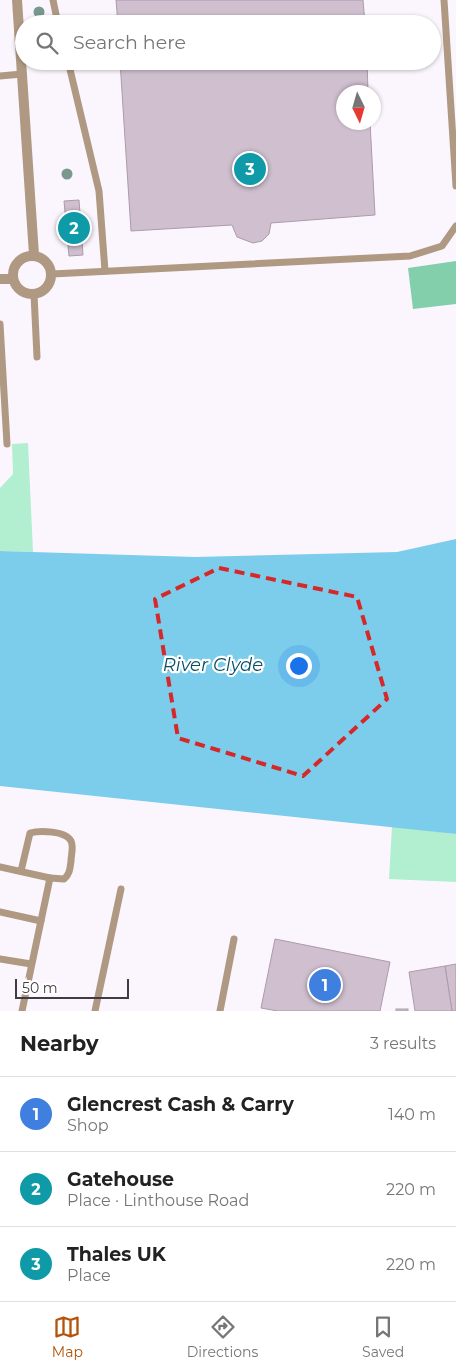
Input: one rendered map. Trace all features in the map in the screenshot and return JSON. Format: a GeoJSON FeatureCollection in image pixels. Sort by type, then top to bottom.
{"type":"FeatureCollection","features":[{"type":"Feature","properties":{"kind":"street"},"geometry":{"type":"LineString","coordinates":[[17,0],[18,15]]}},
{"type":"Feature","properties":{"kind":"street"},"geometry":{"type":"LineString","coordinates":[[22,70],[34,255]]}},
{"type":"Feature","properties":{"kind":"street"},"geometry":{"type":"LineString","coordinates":[[34,255],[44,259],[51,268],[52,274],[47,287],[34,294],[20,290],[13,278],[15,264],[27,256],[34,255]]}},
{"type":"Feature","properties":{"kind":"street"},"geometry":{"type":"LineString","coordinates":[[0,279],[13,278]]}},
{"type":"Feature","properties":{"kind":"lane"},"geometry":{"type":"LineString","coordinates":[[53,0],[56,15]]}},
{"type":"Feature","properties":{"kind":"lane"},"geometry":{"type":"LineString","coordinates":[[444,0],[456,186]]}},
{"type":"Feature","properties":{"kind":"lane"},"geometry":{"type":"LineString","coordinates":[[70,70],[99,191],[105,272]]}},
{"type":"Feature","properties":{"kind":"lane"},"geometry":{"type":"LineString","coordinates":[[0,76],[22,74]]}},
{"type":"Feature","properties":{"kind":"lane"},"geometry":{"type":"LineString","coordinates":[[52,274],[410,256],[442,246],[456,226]]}},
{"type":"Feature","properties":{"kind":"lane"},"geometry":{"type":"LineString","coordinates":[[34,294],[37,357]]}},
{"type":"Feature","properties":{"kind":"lane"},"geometry":{"type":"LineString","coordinates":[[0,324],[3,436],[7,444]]}},
{"type":"Feature","properties":{"kind":"lane"},"geometry":{"type":"LineString","coordinates":[[0,867],[21,872],[50,878],[64,879],[69,871],[72,844],[67,836],[39,832],[30,833],[21,872]]}},
{"type":"Feature","properties":{"kind":"lane"},"geometry":{"type":"LineString","coordinates":[[22,1011],[50,878]]}},
{"type":"Feature","properties":{"kind":"lane"},"geometry":{"type":"LineString","coordinates":[[95,1011],[121,889]]}},
{"type":"Feature","properties":{"kind":"lane"},"geometry":{"type":"LineString","coordinates":[[0,912],[41,921]]}},
{"type":"Feature","properties":{"kind":"lane"},"geometry":{"type":"LineString","coordinates":[[220,1011],[234,939]]}},
{"type":"Feature","properties":{"kind":"lane"},"geometry":{"type":"LineString","coordinates":[[0,958],[31,964]]}},
{"type":"Feature","properties":{"kind":"highlighted area"},"geometry":{"type":"Polygon","coordinates":[[[219,568],[357,597],[387,699],[303,776],[178,738],[155,599],[219,568]]]}},
{"type":"Feature","properties":{"kind":"green space"},"geometry":{"type":"Polygon","coordinates":[[[456,261],[456,304],[413,309],[408,268],[456,261]]]}},
{"type":"Feature","properties":{"kind":"green space"},"geometry":{"type":"Polygon","coordinates":[[[28,443],[33,552],[0,551],[0,488],[13,474],[12,444],[28,443]]]}},
{"type":"Feature","properties":{"kind":"green space"},"geometry":{"type":"Polygon","coordinates":[[[392,826],[456,834],[456,882],[389,879],[392,826]]]}},
{"type":"Feature","properties":{"kind":"water","name":"River Clyde"},"geometry":{"type":"Polygon","coordinates":[[[456,539],[456,834],[0,786],[0,551],[195,557],[397,552],[456,539]]]}},
{"type":"Feature","properties":{"kind":"building"},"geometry":{"type":"Polygon","coordinates":[[[116,0],[363,0],[364,15],[117,15],[116,0]]]}},
{"type":"Feature","properties":{"kind":"building"},"geometry":{"type":"Polygon","coordinates":[[[121,70],[367,70],[368,85],[336,85],[336,130],[370,130],[375,215],[271,223],[269,234],[262,241],[253,243],[237,237],[232,225],[131,231],[121,70]]]}},
{"type":"Feature","properties":{"kind":"building"},"geometry":{"type":"Polygon","coordinates":[[[79,200],[83,255],[69,256],[64,201],[79,200]]]}},
{"type":"Feature","properties":{"kind":"building"},"geometry":{"type":"Polygon","coordinates":[[[275,939],[390,962],[380,1011],[278,1011],[261,1008],[275,939]]]}},
{"type":"Feature","properties":{"kind":"building"},"geometry":{"type":"Polygon","coordinates":[[[456,964],[456,1011],[452,1011],[445,966],[456,964]]]}},
{"type":"Feature","properties":{"kind":"building"},"geometry":{"type":"Polygon","coordinates":[[[445,966],[452,1011],[415,1011],[409,972],[445,966]]]}},
{"type":"Feature","properties":{"kind":"building"},"geometry":{"type":"Polygon","coordinates":[[[396,1009],[408,1009],[408,1011],[396,1011],[396,1009]]]}},
{"type":"Feature","properties":{"kind":"place","name":"Thales UK"},"geometry":{"type":"Point","coordinates":[250,169]}},
{"type":"Feature","properties":{"kind":"place","name":"Gatehouse"},"geometry":{"type":"Point","coordinates":[74,228]}},
{"type":"Feature","properties":{"kind":"place","name":"Glencrest Cash & Carry"},"geometry":{"type":"Point","coordinates":[325,985]}}]}
